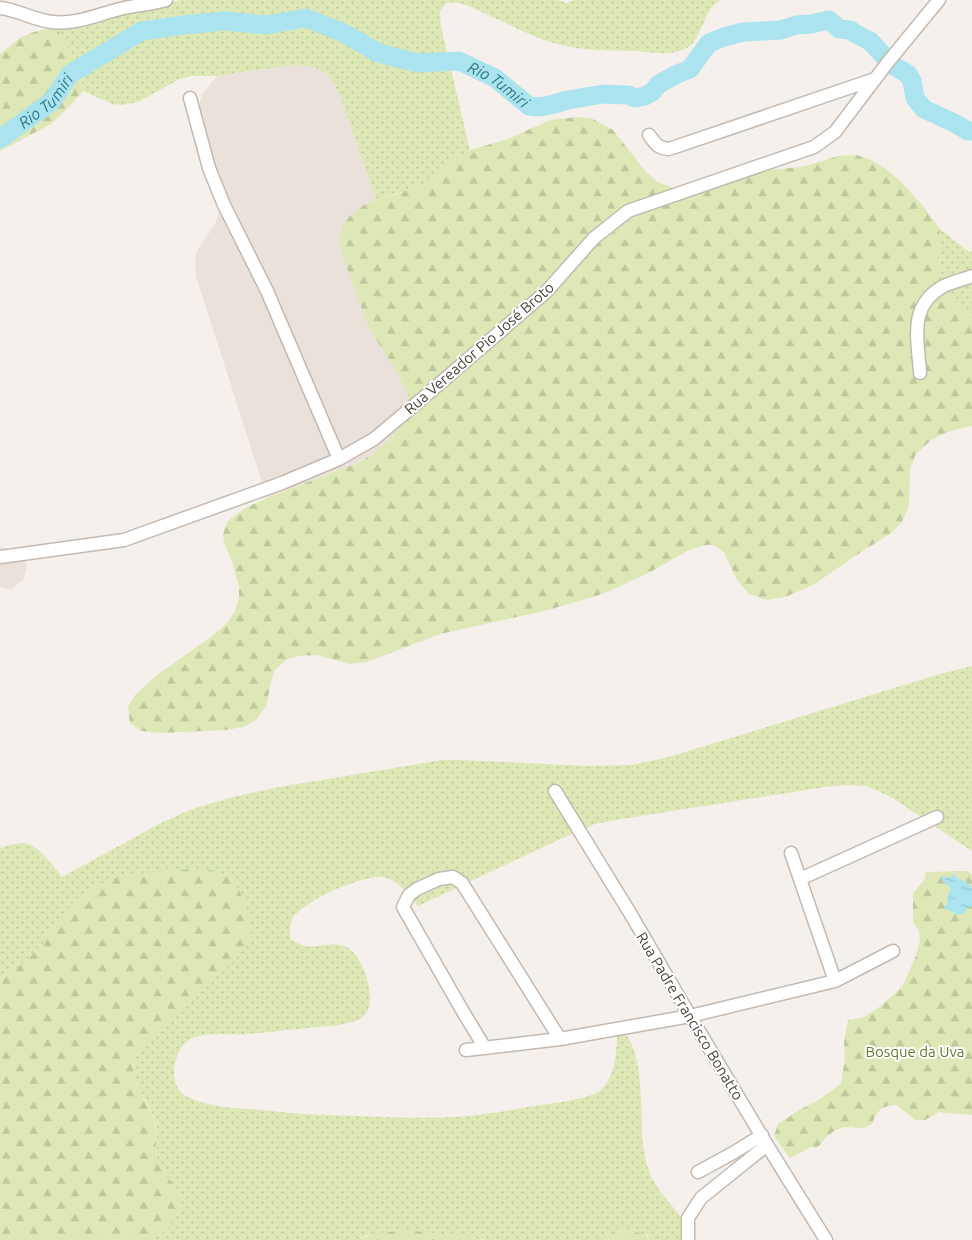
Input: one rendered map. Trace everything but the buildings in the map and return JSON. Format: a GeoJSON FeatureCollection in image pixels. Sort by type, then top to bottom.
{"type":"FeatureCollection","features":[{"type":"Feature","properties":{"kind":"street"},"geometry":{"type":"LineString","coordinates":[[0,8],[6,8],[32,18],[65,22],[76,21],[122,8],[166,0]]}},
{"type":"Feature","properties":{"kind":"street","name":"Rua Vereador Pio José Broto"},"geometry":{"type":"LineString","coordinates":[[0,557],[124,540],[282,483],[339,459],[374,439],[546,292],[594,238],[628,211],[814,147],[835,132],[939,0]]}},
{"type":"Feature","properties":{"kind":"street"},"geometry":{"type":"LineString","coordinates":[[649,135],[657,146],[669,149],[875,79]]}},
{"type":"Feature","properties":{"kind":"street"},"geometry":{"type":"LineString","coordinates":[[190,98],[210,168],[224,205],[267,291],[339,459]]}},
{"type":"Feature","properties":{"kind":"street"},"geometry":{"type":"LineString","coordinates":[[920,373],[917,322],[921,307],[932,294],[944,286],[972,276]]}},
{"type":"Feature","properties":{"kind":"street","name":"Rua Padre Francisco Bonatto"},"geometry":{"type":"LineString","coordinates":[[555,791],[826,1240]]}},
{"type":"Feature","properties":{"kind":"street"},"geometry":{"type":"LineString","coordinates":[[800,879],[937,816]]}},
{"type":"Feature","properties":{"kind":"street"},"geometry":{"type":"LineString","coordinates":[[791,853],[836,981]]}},
{"type":"Feature","properties":{"kind":"street"},"geometry":{"type":"LineString","coordinates":[[484,1048],[403,907],[409,895],[438,878],[453,877],[462,883],[560,1039]]}},
{"type":"Feature","properties":{"kind":"street"},"geometry":{"type":"LineString","coordinates":[[487,907],[560,1039]]}},
{"type":"Feature","properties":{"kind":"street"},"geometry":{"type":"LineString","coordinates":[[466,1050],[560,1039],[690,1016],[836,981],[892,951]]}},
{"type":"Feature","properties":{"kind":"street"},"geometry":{"type":"LineString","coordinates":[[698,1172],[733,1153],[764,1140]]}},
{"type":"Feature","properties":{"kind":"street"},"geometry":{"type":"LineString","coordinates":[[688,1240],[688,1218],[701,1198],[764,1140]]}},
{"type":"Feature","properties":{"kind":"shaded area"},"geometry":{"type":"Polygon","coordinates":[[[293,65],[311,66],[326,73],[333,82],[341,98],[376,199],[364,205],[396,371],[408,394],[408,412],[401,427],[389,440],[359,462],[267,498],[196,276],[195,259],[198,249],[214,226],[219,213],[219,197],[197,110],[203,93],[217,76],[293,65]]]}},
{"type":"Feature","properties":{"kind":"shaded area"},"geometry":{"type":"Polygon","coordinates":[[[0,547],[14,550],[21,554],[27,566],[24,579],[11,589],[0,587],[0,547]]]}},
{"type":"Feature","properties":{"kind":"green space"},"geometry":{"type":"Polygon","coordinates":[[[181,0],[558,0],[567,3],[574,0],[721,0],[714,4],[690,46],[677,52],[665,53],[593,50],[563,46],[537,37],[466,5],[446,3],[440,12],[441,27],[470,150],[425,183],[376,199],[341,98],[326,73],[311,66],[293,65],[217,76],[191,76],[178,80],[138,102],[122,105],[112,104],[83,91],[80,71],[57,28],[181,0]]]}},
{"type":"Feature","properties":{"kind":"green space"},"geometry":{"type":"Polygon","coordinates":[[[49,28],[57,28],[80,71],[83,91],[51,124],[0,151],[0,54],[20,38],[49,28]]]}},
{"type":"Feature","properties":{"kind":"green space"},"geometry":{"type":"Polygon","coordinates":[[[577,117],[593,119],[613,130],[646,172],[658,182],[673,188],[697,188],[756,171],[802,167],[838,156],[856,155],[871,160],[886,169],[923,206],[940,229],[938,259],[941,279],[949,297],[972,317],[972,426],[948,432],[931,440],[916,454],[910,469],[909,505],[902,522],[891,533],[815,584],[785,597],[767,600],[749,594],[737,580],[724,552],[714,545],[705,545],[689,550],[652,571],[593,597],[548,610],[440,634],[367,662],[349,664],[317,655],[297,656],[286,660],[275,670],[266,706],[256,720],[243,727],[226,730],[161,733],[141,731],[130,723],[128,707],[135,695],[157,675],[212,636],[226,624],[234,613],[239,599],[239,587],[233,564],[224,543],[223,534],[228,521],[245,508],[267,498],[360,462],[389,440],[401,427],[408,412],[408,394],[369,328],[343,257],[339,241],[343,225],[349,217],[364,205],[376,199],[401,193],[431,179],[459,156],[470,150],[508,139],[550,120],[577,117]]]}},
{"type":"Feature","properties":{"kind":"green space"},"geometry":{"type":"Polygon","coordinates":[[[940,229],[969,252],[972,251],[972,317],[949,297],[941,279],[938,259],[940,229]]]}},
{"type":"Feature","properties":{"kind":"green space"},"geometry":{"type":"Polygon","coordinates":[[[972,666],[972,851],[891,797],[866,786],[848,785],[825,787],[595,824],[418,906],[392,880],[378,877],[366,879],[337,889],[309,904],[293,918],[290,931],[291,940],[303,946],[344,946],[357,957],[367,978],[370,1000],[368,1009],[362,1018],[339,1025],[249,1034],[202,1035],[189,1040],[178,1054],[174,1072],[177,1087],[182,1093],[196,1101],[233,1108],[309,1114],[405,1118],[454,1117],[487,1114],[563,1102],[582,1098],[597,1092],[602,1089],[611,1076],[616,1053],[618,1029],[627,1036],[633,1048],[637,1064],[640,1081],[643,1145],[648,1168],[655,1183],[682,1219],[690,1240],[650,1240],[648,1236],[636,1232],[619,1231],[592,1240],[487,1240],[414,1231],[367,1235],[359,1240],[152,1240],[175,1219],[182,1206],[182,1199],[159,1164],[154,1117],[136,1083],[134,1065],[137,1055],[147,1041],[190,1000],[42,944],[20,967],[0,980],[0,848],[20,843],[31,845],[44,855],[62,877],[159,824],[185,812],[237,796],[442,760],[589,766],[631,765],[669,757],[940,674],[972,666]]]}},
{"type":"Feature","properties":{"kind":"green space"},"geometry":{"type":"Polygon","coordinates":[[[202,869],[222,873],[235,884],[249,914],[249,938],[245,948],[226,969],[183,1006],[145,1043],[136,1057],[134,1066],[136,1083],[155,1124],[156,1152],[160,1166],[182,1199],[179,1213],[169,1226],[152,1240],[0,1240],[0,980],[33,954],[67,909],[80,896],[95,887],[129,875],[202,869]]]}},
{"type":"Feature","properties":{"kind":"green space","name":"Bosque da Uva"},"geometry":{"type":"Polygon","coordinates":[[[968,871],[972,875],[972,1115],[939,1112],[925,1120],[915,1120],[897,1105],[888,1106],[881,1109],[872,1124],[865,1128],[843,1127],[825,1138],[816,1148],[811,1147],[790,1158],[774,1136],[778,1124],[841,1084],[845,1058],[844,1041],[848,1020],[864,1017],[878,1008],[902,987],[916,956],[920,940],[919,931],[913,923],[913,893],[925,879],[926,872],[968,871]]]}},
{"type":"Feature","properties":{"kind":"green space"},"geometry":{"type":"Polygon","coordinates":[[[414,1231],[487,1240],[359,1240],[379,1233],[414,1231]]]}},
{"type":"Feature","properties":{"kind":"green space"},"geometry":{"type":"Polygon","coordinates":[[[619,1231],[640,1233],[650,1240],[592,1240],[619,1231]]]}},
{"type":"Feature","properties":{"kind":"water"},"geometry":{"type":"Polygon","coordinates":[[[954,874],[972,888],[972,905],[963,914],[955,916],[955,913],[944,908],[947,905],[951,889],[941,879],[954,874]]]}},
{"type":"Feature","properties":{"kind":"waterway","name":"Rio Tumiri"},"geometry":{"type":"LineString","coordinates":[[0,139],[52,101],[70,74],[142,31],[225,21],[266,25],[306,18],[344,33],[378,53],[418,63],[459,61],[495,78],[529,106],[540,107],[603,94],[628,95],[635,98],[645,96],[652,92],[659,84],[690,69],[709,43],[743,32],[781,30],[796,25],[829,20],[839,29],[850,30],[870,41],[892,65],[908,74],[912,81],[915,98],[924,109],[968,131],[972,131]]}}]}
